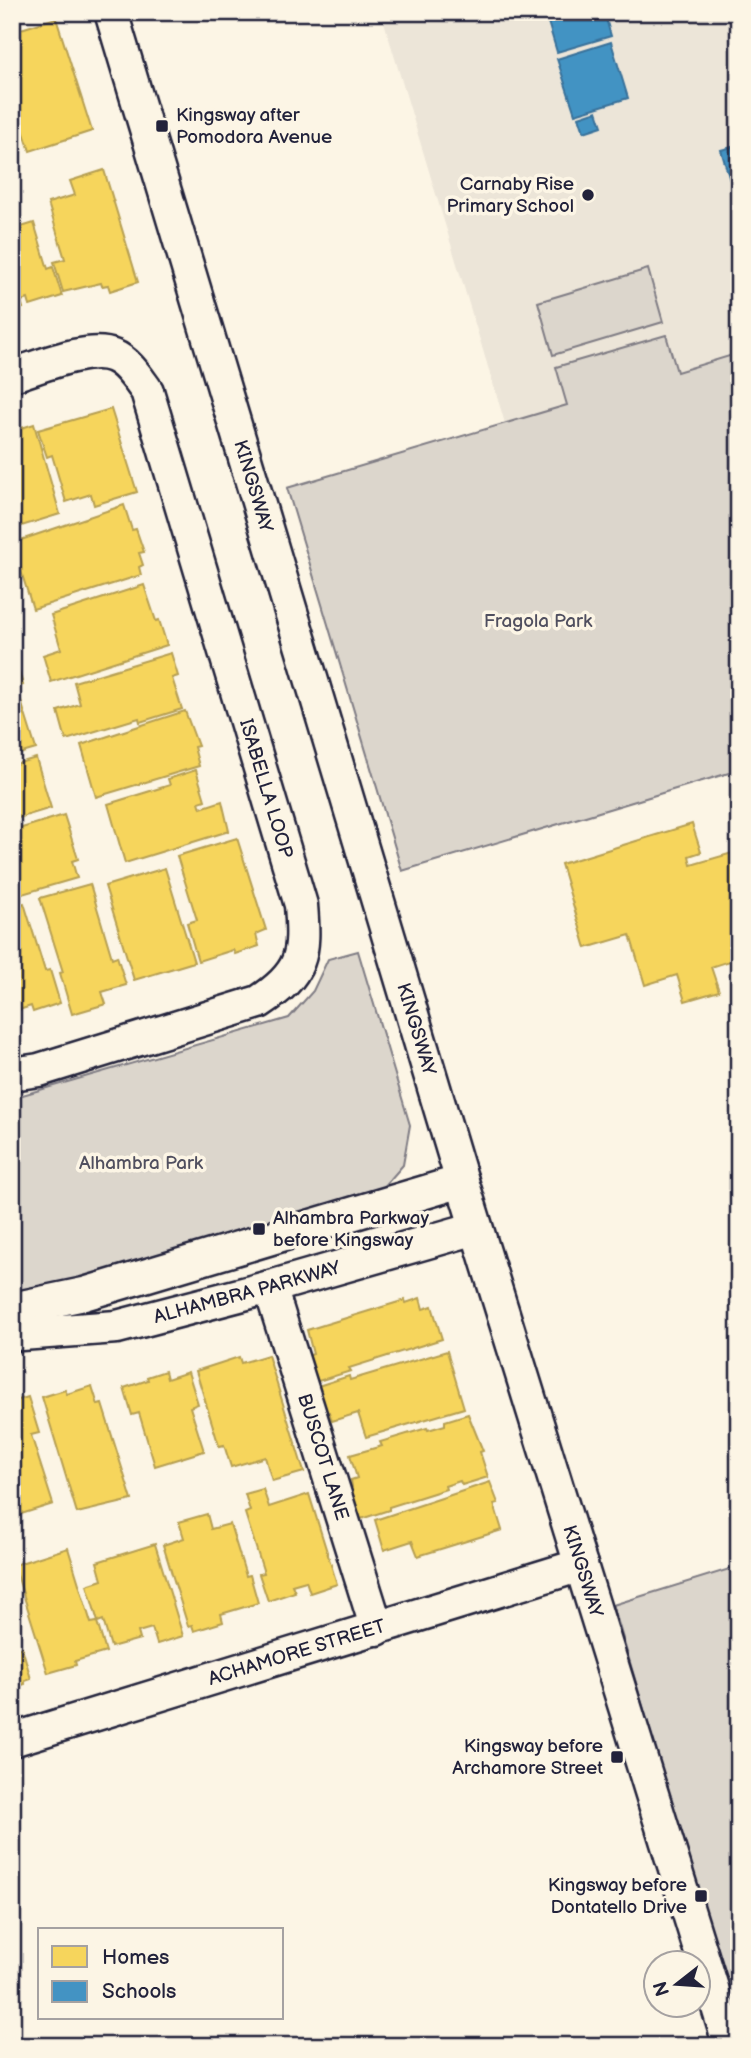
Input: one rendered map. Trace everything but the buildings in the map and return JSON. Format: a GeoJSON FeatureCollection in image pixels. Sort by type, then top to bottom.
{"type":"FeatureCollection","features":[{"type":"Feature","properties":{"kind":"street","name":"KINGSWAY"},"geometry":{"type":"LineString","coordinates":[[111,12],[461,1181],[730,2046]]}},
{"type":"Feature","properties":{"kind":"street","name":"ISABELLA LOOP"},"geometry":{"type":"LineString","coordinates":[[12,375],[83,353],[112,355],[130,369],[147,391],[301,905],[304,940],[296,968],[280,988],[259,1002],[39,1070],[12,1074]]}},
{"type":"Feature","properties":{"kind":"street"},"geometry":{"type":"LineString","coordinates":[[12,1310],[84,1294],[461,1181]]}},
{"type":"Feature","properties":{"kind":"street","name":"ALHAMBRA PARKWAY"},"geometry":{"type":"LineString","coordinates":[[12,1332],[21,1334],[117,1328],[476,1228]]}},
{"type":"Feature","properties":{"kind":"street","name":"BUSCOT LANE"},"geometry":{"type":"LineString","coordinates":[[270,1287],[377,1629]]}},
{"type":"Feature","properties":{"kind":"street","name":"ACHAMORE STREET"},"geometry":{"type":"LineString","coordinates":[[12,1740],[581,1565]]}},
{"type":"Feature","properties":{"kind":"shaded area","name":"Carnaby Rise Primary School"},"geometry":{"type":"Polygon","coordinates":[[[381,12],[739,12],[739,382],[520,473],[381,12]]]}},
{"type":"Feature","properties":{"kind":"green space"},"geometry":{"type":"Polygon","coordinates":[[[648,269],[663,322],[553,355],[538,302],[648,269]]]}},
{"type":"Feature","properties":{"kind":"green space","name":"Fragola Park"},"geometry":{"type":"Polygon","coordinates":[[[666,335],[677,372],[739,353],[739,770],[402,871],[287,488],[567,405],[556,367],[666,335]]]}},
{"type":"Feature","properties":{"kind":"green space","name":"Alhambra Park"},"geometry":{"type":"Polygon","coordinates":[[[358,951],[410,1125],[403,1165],[376,1196],[12,1304],[12,1098],[289,1018],[313,991],[328,959],[358,951]]]}},
{"type":"Feature","properties":{"kind":"green space"},"geometry":{"type":"Polygon","coordinates":[[[739,1566],[739,2031],[613,1605],[739,1566]]]}},
{"type":"Feature","properties":{"kind":"place","name":"Kingsway after Pomodora Avenue"},"geometry":{"type":"Point","coordinates":[162,126]}},
{"type":"Feature","properties":{"kind":"place","name":"Carnaby Rise Primary School"},"geometry":{"type":"Point","coordinates":[588,195]}},
{"type":"Feature","properties":{"kind":"place","name":"Alhambra Parkway before Kingsway"},"geometry":{"type":"Point","coordinates":[259,1229]}},
{"type":"Feature","properties":{"kind":"place","name":"Kingsway before Archamore Street"},"geometry":{"type":"Point","coordinates":[617,1757]}},
{"type":"Feature","properties":{"kind":"place","name":"Kingsway before Dontatello Drive"},"geometry":{"type":"Point","coordinates":[701,1896]}}]}
